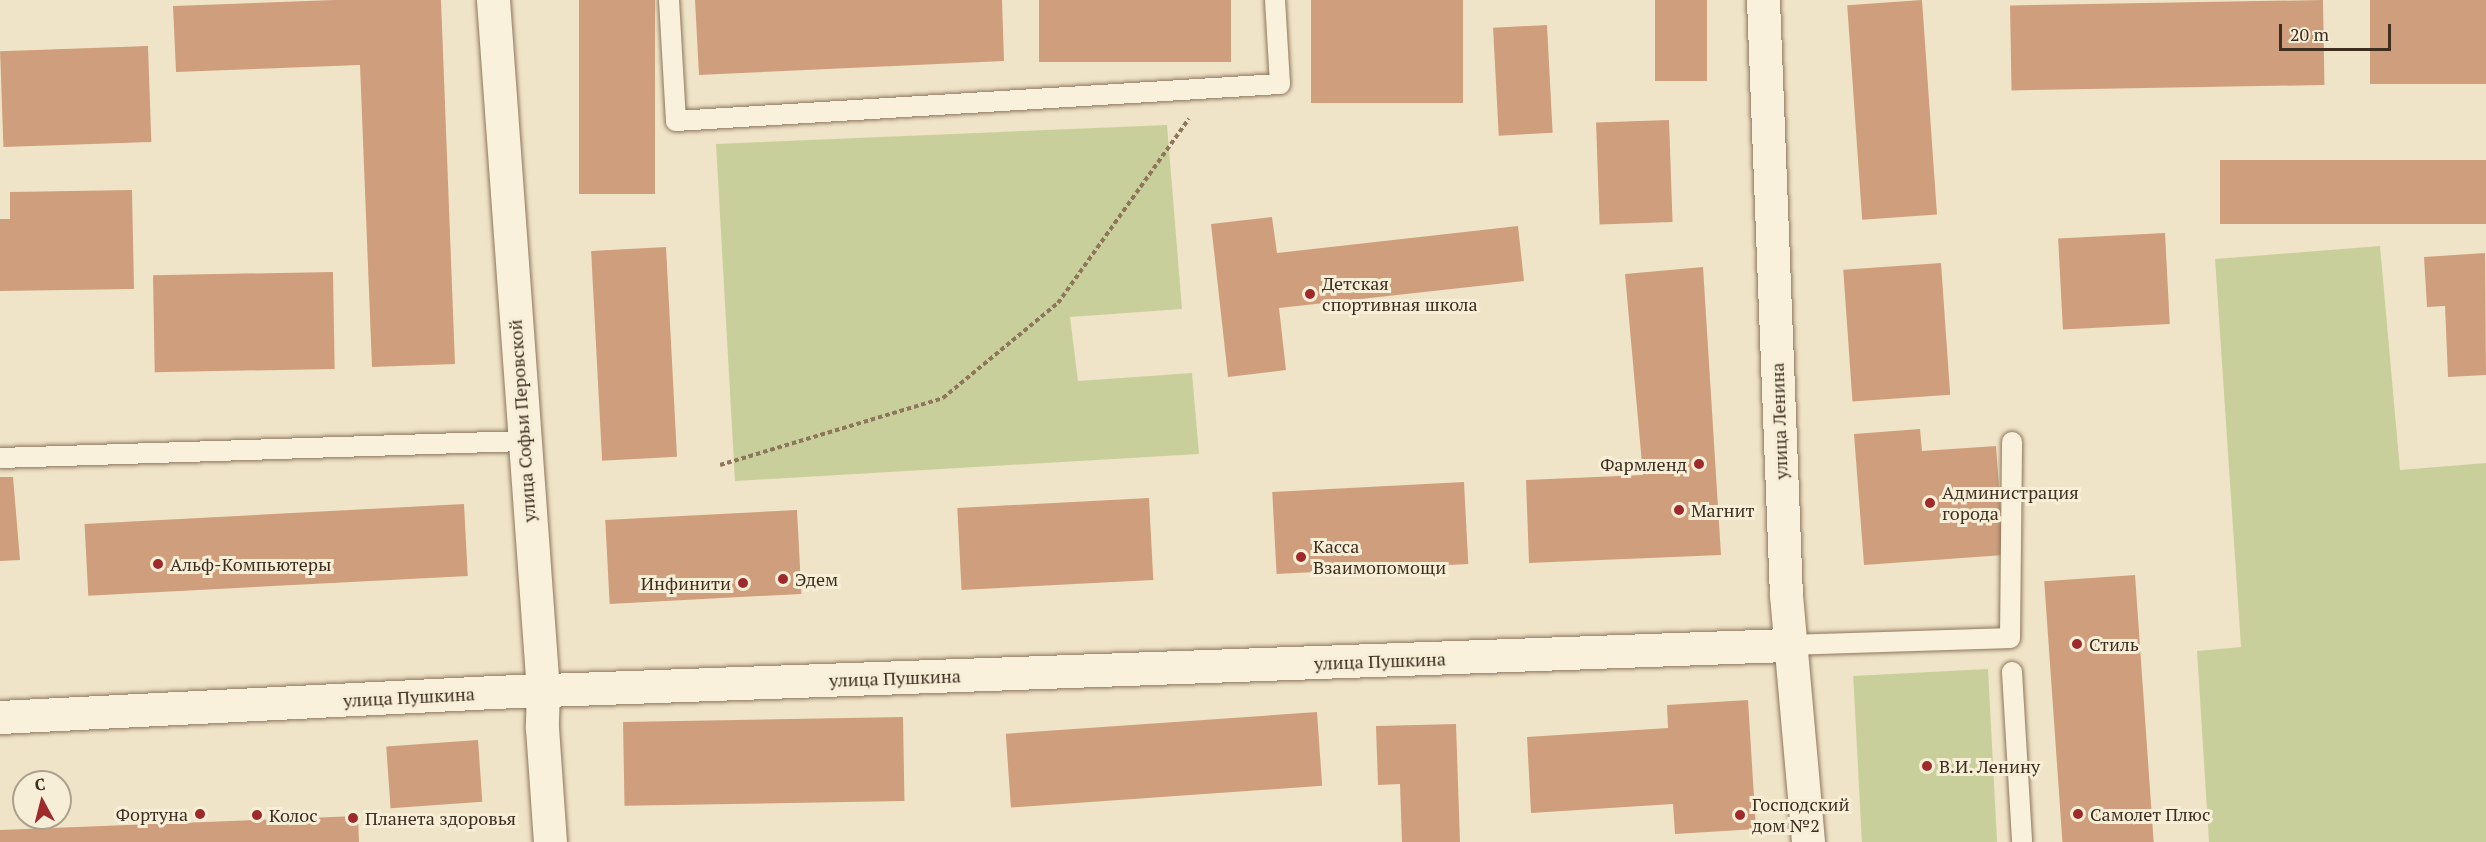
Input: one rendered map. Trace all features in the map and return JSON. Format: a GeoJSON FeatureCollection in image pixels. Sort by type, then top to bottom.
{"type":"FeatureCollection","features":[{"type":"Feature","properties":{"kind":"street","name":"улица Софьи Перовской"},"geometry":{"type":"LineString","coordinates":[[493,0],[523,441],[543,691],[542,728],[550,842]]}},
{"type":"Feature","properties":{"kind":"street","name":"улица Ленина"},"geometry":{"type":"LineString","coordinates":[[1763,0],[1790,645],[1799,712],[1808,842]]}},
{"type":"Feature","properties":{"kind":"street","name":"улица Пушкина"},"geometry":{"type":"LineString","coordinates":[[0,717],[543,691],[1790,645]]}},
{"type":"Feature","properties":{"kind":"lane"},"geometry":{"type":"LineString","coordinates":[[669,0],[676,122],[1280,84],[1275,0]]}},
{"type":"Feature","properties":{"kind":"lane"},"geometry":{"type":"LineString","coordinates":[[0,458],[523,441]]}},
{"type":"Feature","properties":{"kind":"lane"},"geometry":{"type":"LineString","coordinates":[[1790,645],[2010,638],[2012,442]]}},
{"type":"Feature","properties":{"kind":"lane"},"geometry":{"type":"LineString","coordinates":[[2012,672],[2022,842]]}},
{"type":"Feature","properties":{"kind":"path"},"geometry":{"type":"LineString","coordinates":[[720,465],[943,398],[1058,303],[1192,115]]}},
{"type":"Feature","properties":{"kind":"green space"},"geometry":{"type":"Polygon","coordinates":[[[1167,125],[1182,309],[1070,317],[1078,381],[1192,373],[1199,454],[735,481],[716,144],[1167,125]]]}},
{"type":"Feature","properties":{"kind":"green space"},"geometry":{"type":"Polygon","coordinates":[[[2380,246],[2400,470],[2486,463],[2486,842],[2209,842],[2197,651],[2241,647],[2215,259],[2380,246]]]}},
{"type":"Feature","properties":{"kind":"green space"},"geometry":{"type":"Polygon","coordinates":[[[1988,669],[1997,842],[1862,842],[1853,676],[1988,669]]]}},
{"type":"Feature","properties":{"kind":"building"},"geometry":{"type":"Polygon","coordinates":[[[334,0],[441,0],[455,364],[372,367],[360,65],[176,72],[173,6],[334,0]]]}},
{"type":"Feature","properties":{"kind":"building"},"geometry":{"type":"Polygon","coordinates":[[[579,0],[655,0],[655,194],[579,194],[579,0]]]}},
{"type":"Feature","properties":{"kind":"building"},"geometry":{"type":"Polygon","coordinates":[[[695,0],[1002,0],[1004,61],[699,75],[695,0]]]}},
{"type":"Feature","properties":{"kind":"building"},"geometry":{"type":"Polygon","coordinates":[[[1039,0],[1231,0],[1231,62],[1039,62],[1039,0]]]}},
{"type":"Feature","properties":{"kind":"building"},"geometry":{"type":"Polygon","coordinates":[[[1311,0],[1463,0],[1463,103],[1311,103],[1311,0]]]}},
{"type":"Feature","properties":{"kind":"building"},"geometry":{"type":"Polygon","coordinates":[[[1655,0],[1707,0],[1707,81],[1655,81],[1655,0]]]}},
{"type":"Feature","properties":{"kind":"building"},"geometry":{"type":"Polygon","coordinates":[[[1922,0],[1937,214],[1862,220],[1847,5],[1922,0]]]}},
{"type":"Feature","properties":{"kind":"building"},"geometry":{"type":"Polygon","coordinates":[[[2323,0],[2324,85],[2012,90],[2010,5],[2323,0]]]}},
{"type":"Feature","properties":{"kind":"building"},"geometry":{"type":"Polygon","coordinates":[[[2370,0],[2486,0],[2486,84],[2370,84],[2370,0]]]}},
{"type":"Feature","properties":{"kind":"building"},"geometry":{"type":"Polygon","coordinates":[[[1547,25],[1553,133],[1499,136],[1493,28],[1547,25]]]}},
{"type":"Feature","properties":{"kind":"building"},"geometry":{"type":"Polygon","coordinates":[[[148,46],[151,142],[3,147],[0,51],[148,46]]]}},
{"type":"Feature","properties":{"kind":"building"},"geometry":{"type":"Polygon","coordinates":[[[1669,120],[1673,222],[1600,224],[1596,123],[1669,120]]]}},
{"type":"Feature","properties":{"kind":"building"},"geometry":{"type":"Polygon","coordinates":[[[2220,160],[2486,160],[2486,224],[2220,224],[2220,160]]]}},
{"type":"Feature","properties":{"kind":"building"},"geometry":{"type":"Polygon","coordinates":[[[132,190],[134,289],[0,291],[0,219],[10,219],[10,192],[132,190]]]}},
{"type":"Feature","properties":{"kind":"building","name":"Детская спортивная школа"},"geometry":{"type":"Polygon","coordinates":[[[1272,217],[1277,253],[1518,226],[1524,281],[1279,308],[1286,370],[1228,377],[1211,224],[1272,217]]]}},
{"type":"Feature","properties":{"kind":"building"},"geometry":{"type":"Polygon","coordinates":[[[2165,233],[2170,324],[2063,329],[2058,239],[2165,233]]]}},
{"type":"Feature","properties":{"kind":"building"},"geometry":{"type":"Polygon","coordinates":[[[666,247],[677,457],[602,461],[591,251],[666,247]]]}},
{"type":"Feature","properties":{"kind":"building"},"geometry":{"type":"Polygon","coordinates":[[[2485,253],[2486,375],[2448,377],[2445,306],[2427,307],[2424,257],[2485,253]]]}},
{"type":"Feature","properties":{"kind":"building"},"geometry":{"type":"Polygon","coordinates":[[[1941,263],[1950,395],[1852,402],[1843,270],[1941,263]]]}},
{"type":"Feature","properties":{"kind":"building"},"geometry":{"type":"Polygon","coordinates":[[[1703,267],[1721,555],[1529,563],[1526,480],[1643,475],[1625,274],[1703,267]]]}},
{"type":"Feature","properties":{"kind":"building"},"geometry":{"type":"Polygon","coordinates":[[[333,272],[335,369],[155,372],[153,275],[333,272]]]}},
{"type":"Feature","properties":{"kind":"building","name":"Администрация города"},"geometry":{"type":"Polygon","coordinates":[[[1920,429],[1922,451],[1996,446],[2004,555],[1864,565],[1854,434],[1920,429]]]}},
{"type":"Feature","properties":{"kind":"building"},"geometry":{"type":"Polygon","coordinates":[[[0,477],[13,477],[20,560],[0,561],[0,477]]]}},
{"type":"Feature","properties":{"kind":"building"},"geometry":{"type":"Polygon","coordinates":[[[1464,482],[1468,564],[1277,574],[1272,492],[1464,482]]]}},
{"type":"Feature","properties":{"kind":"building"},"geometry":{"type":"Polygon","coordinates":[[[1149,498],[1153,580],[962,590],[957,508],[1149,498]]]}},
{"type":"Feature","properties":{"kind":"building"},"geometry":{"type":"Polygon","coordinates":[[[464,504],[468,576],[88,596],[85,524],[464,504]]]}},
{"type":"Feature","properties":{"kind":"building"},"geometry":{"type":"Polygon","coordinates":[[[797,510],[801,594],[610,604],[605,520],[797,510]]]}},
{"type":"Feature","properties":{"kind":"building"},"geometry":{"type":"Polygon","coordinates":[[[2135,575],[2154,842],[2062,842],[2044,581],[2135,575]]]}},
{"type":"Feature","properties":{"kind":"building"},"geometry":{"type":"Polygon","coordinates":[[[1748,700],[1756,829],[1675,834],[1673,804],[1531,813],[1527,737],[1668,728],[1667,705],[1748,700]]]}},
{"type":"Feature","properties":{"kind":"building"},"geometry":{"type":"Polygon","coordinates":[[[1317,712],[1322,786],[1011,808],[1006,734],[1317,712]]]}},
{"type":"Feature","properties":{"kind":"building"},"geometry":{"type":"Polygon","coordinates":[[[903,717],[904,801],[625,806],[623,722],[903,717]]]}},
{"type":"Feature","properties":{"kind":"building"},"geometry":{"type":"Polygon","coordinates":[[[1456,724],[1460,842],[1402,842],[1400,784],[1378,785],[1376,726],[1456,724]]]}},
{"type":"Feature","properties":{"kind":"building"},"geometry":{"type":"Polygon","coordinates":[[[478,740],[482,802],[391,808],[386,746],[478,740]]]}},
{"type":"Feature","properties":{"kind":"building"},"geometry":{"type":"Polygon","coordinates":[[[358,816],[359,842],[0,842],[0,830],[72,830],[72,827],[358,816]]]}},
{"type":"Feature","properties":{"kind":"place","name":"Детская спортивная школа"},"geometry":{"type":"Point","coordinates":[1310,294]}},
{"type":"Feature","properties":{"kind":"place","name":"Фармленд"},"geometry":{"type":"Point","coordinates":[1699,464]}},
{"type":"Feature","properties":{"kind":"place","name":"Администрация города"},"geometry":{"type":"Point","coordinates":[1930,503]}},
{"type":"Feature","properties":{"kind":"place","name":"Магнит"},"geometry":{"type":"Point","coordinates":[1679,510]}},
{"type":"Feature","properties":{"kind":"place","name":"Касса Взаимопомощи"},"geometry":{"type":"Point","coordinates":[1301,557]}},
{"type":"Feature","properties":{"kind":"place","name":"Альф-Компьютеры"},"geometry":{"type":"Point","coordinates":[158,564]}},
{"type":"Feature","properties":{"kind":"place","name":"Эдем"},"geometry":{"type":"Point","coordinates":[783,579]}},
{"type":"Feature","properties":{"kind":"place","name":"Инфинити"},"geometry":{"type":"Point","coordinates":[743,583]}},
{"type":"Feature","properties":{"kind":"place","name":"Стиль"},"geometry":{"type":"Point","coordinates":[2077,644]}},
{"type":"Feature","properties":{"kind":"place","name":"В.И. Ленину"},"geometry":{"type":"Point","coordinates":[1927,766]}},
{"type":"Feature","properties":{"kind":"place","name":"Фортуна"},"geometry":{"type":"Point","coordinates":[200,814]}},
{"type":"Feature","properties":{"kind":"place","name":"Самолет Плюс"},"geometry":{"type":"Point","coordinates":[2078,814]}},
{"type":"Feature","properties":{"kind":"place","name":"Колос"},"geometry":{"type":"Point","coordinates":[257,815]}},
{"type":"Feature","properties":{"kind":"place","name":"Господский дом №2"},"geometry":{"type":"Point","coordinates":[1740,815]}},
{"type":"Feature","properties":{"kind":"place","name":"Планета здоровья"},"geometry":{"type":"Point","coordinates":[353,818]}}]}
